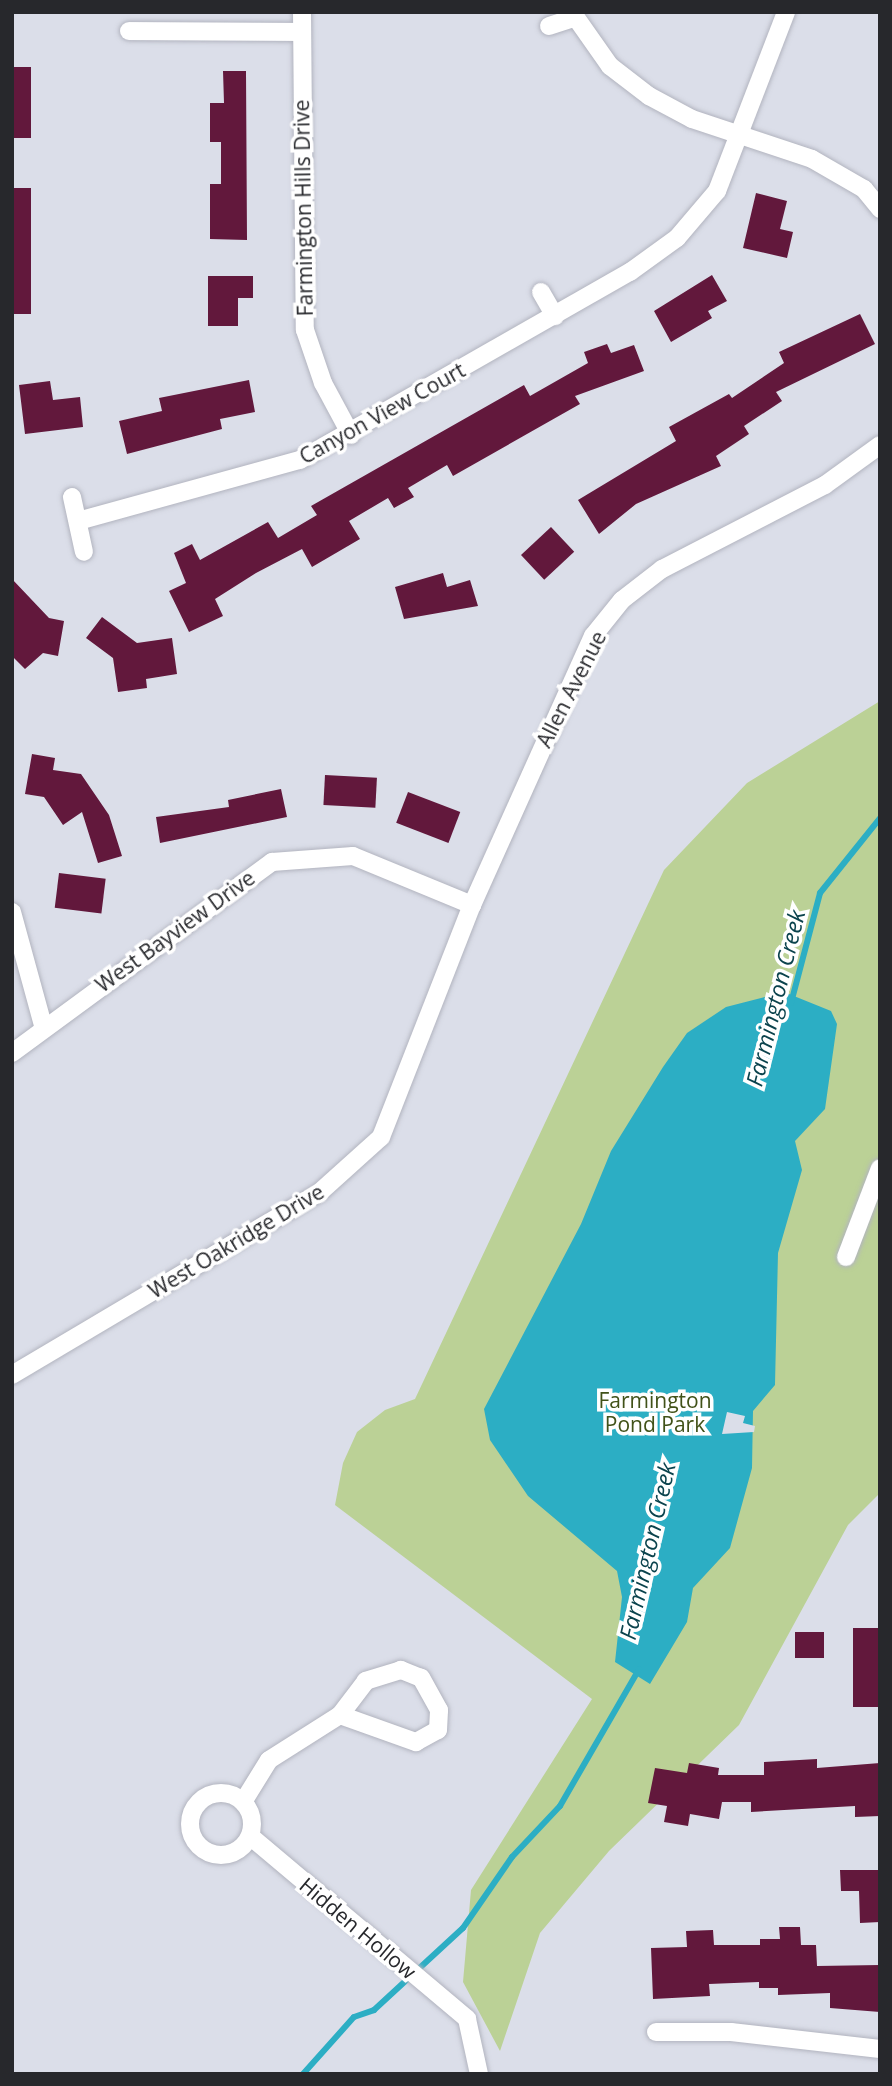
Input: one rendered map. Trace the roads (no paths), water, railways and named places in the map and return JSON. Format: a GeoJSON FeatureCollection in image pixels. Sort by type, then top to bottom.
{"type":"FeatureCollection","features":[{"type":"Feature","properties":{"kind":"street","name":"Farmington Hills Drive"},"geometry":{"type":"LineString","coordinates":[[302,12],[300,32],[305,330],[323,383],[351,435]]}},
{"type":"Feature","properties":{"kind":"street","name":"Canyon View Court"},"geometry":{"type":"LineString","coordinates":[[78,521],[300,460],[351,435],[555,316],[677,238],[718,191],[786,12]]}},
{"type":"Feature","properties":{"kind":"street"},"geometry":{"type":"LineString","coordinates":[[549,26],[573,15],[610,66],[649,96],[738,136],[812,159],[864,190],[880,208]]}},
{"type":"Feature","properties":{"kind":"street"},"geometry":{"type":"LineString","coordinates":[[129,31],[300,32]]}},
{"type":"Feature","properties":{"kind":"street"},"geometry":{"type":"LineString","coordinates":[[541,292],[555,316]]}},
{"type":"Feature","properties":{"kind":"street","name":"Allen Avenue"},"geometry":{"type":"LineString","coordinates":[[472,905],[565,691],[593,636],[622,600],[662,569],[825,485],[880,445]]}},
{"type":"Feature","properties":{"kind":"street"},"geometry":{"type":"LineString","coordinates":[[72,497],[85,552]]}},
{"type":"Feature","properties":{"kind":"street","name":"West Bayview Drive"},"geometry":{"type":"LineString","coordinates":[[12,1052],[272,862],[353,856],[472,905]]}},
{"type":"Feature","properties":{"kind":"street","name":"West Oakridge Drive"},"geometry":{"type":"LineString","coordinates":[[12,1375],[320,1192],[381,1137],[472,905]]}},
{"type":"Feature","properties":{"kind":"street"},"geometry":{"type":"LineString","coordinates":[[12,912],[44,1029]]}},
{"type":"Feature","properties":{"kind":"street"},"geometry":{"type":"LineString","coordinates":[[846,1257],[880,1168]]}},
{"type":"Feature","properties":{"kind":"street"},"geometry":{"type":"LineString","coordinates":[[243,1802],[269,1760],[340,1715],[366,1681],[401,1670],[421,1678],[439,1710],[438,1730],[416,1742],[340,1715]]}},
{"type":"Feature","properties":{"kind":"street"},"geometry":{"type":"LineString","coordinates":[[225,1794],[243,1802],[252,1818],[250,1836],[236,1851],[215,1854],[198,1844],[190,1825],[204,1798],[225,1794]]}},
{"type":"Feature","properties":{"kind":"street","name":"Hidden Hollow"},"geometry":{"type":"LineString","coordinates":[[250,1836],[467,2019],[479,2074]]}},
{"type":"Feature","properties":{"kind":"street"},"geometry":{"type":"LineString","coordinates":[[656,2032],[731,2032],[880,2049]]}},
{"type":"Feature","properties":{"kind":"water"},"geometry":{"type":"Polygon","coordinates":[[[784,992],[831,1011],[837,1024],[825,1109],[795,1141],[802,1170],[778,1253],[775,1385],[753,1411],[752,1468],[730,1548],[693,1588],[687,1622],[650,1684],[615,1662],[622,1597],[617,1571],[528,1496],[490,1440],[484,1409],[581,1224],[611,1151],[687,1033],[726,1007],[784,992]]]}},
{"type":"Feature","properties":{"kind":"waterway","name":"Farmington Creek"},"geometry":{"type":"LineString","coordinates":[[791,1003],[820,893],[880,818]]}},
{"type":"Feature","properties":{"kind":"waterway","name":"Farmington Creek"},"geometry":{"type":"LineString","coordinates":[[303,2074],[354,2017],[374,2010],[463,1928],[512,1857],[560,1806],[639,1669]]}},
{"type":"Feature","properties":{"kind":"park label","name":"Farmington Pond Park"},"geometry":{"type":"Point","coordinates":[655,1412]}}]}
